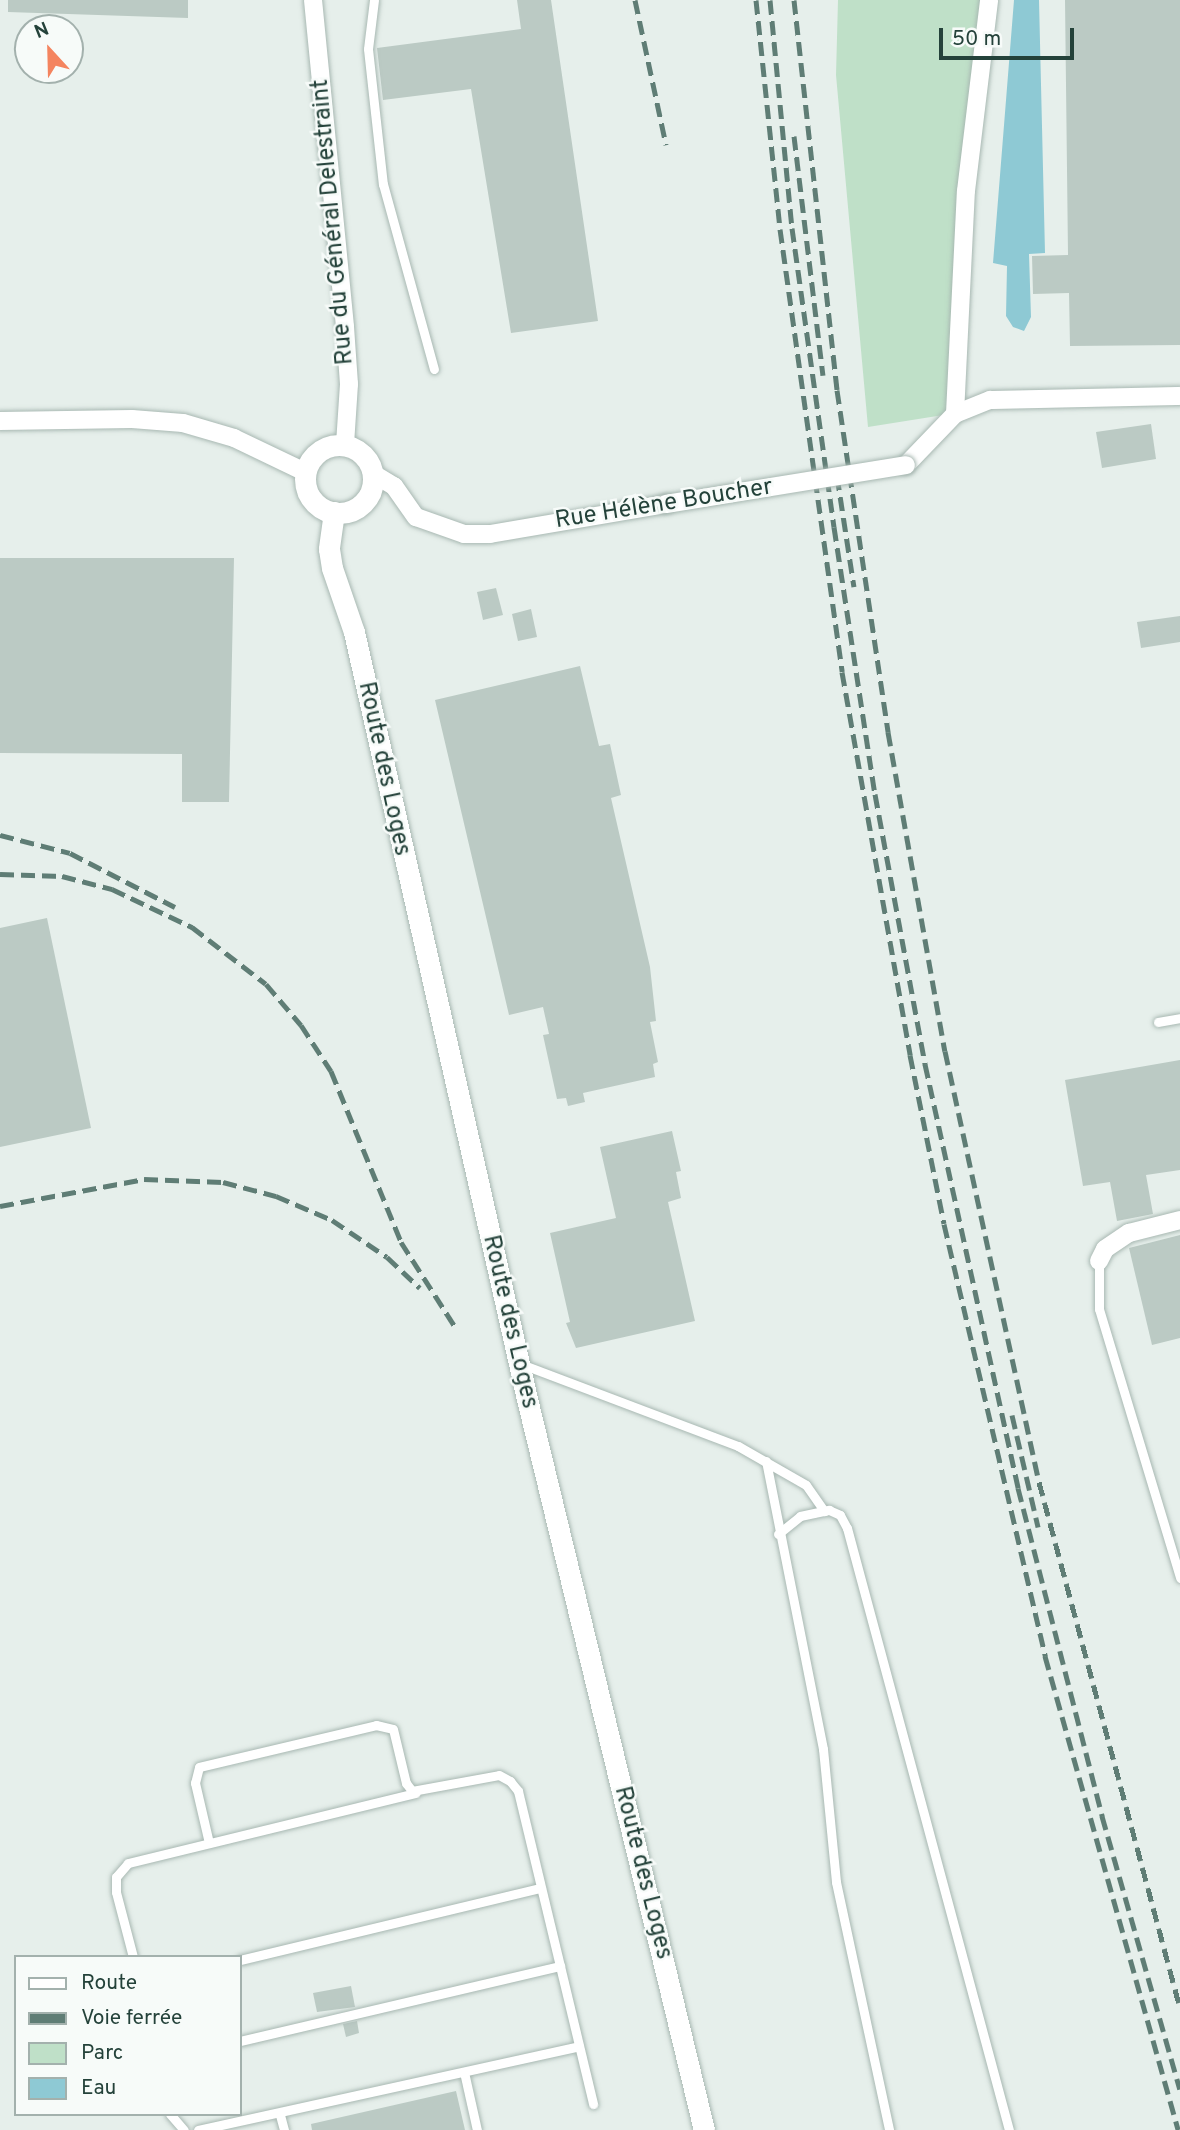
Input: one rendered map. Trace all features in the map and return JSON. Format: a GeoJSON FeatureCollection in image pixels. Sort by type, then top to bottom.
{"type":"FeatureCollection","features":[{"type":"Feature","properties":{"kind":"street","name":"Rue du Général Delestraint"},"geometry":{"type":"LineString","coordinates":[[313,0],[345,327],[349,384],[345,445]]}},
{"type":"Feature","properties":{"kind":"street"},"geometry":{"type":"LineString","coordinates":[[989,0],[966,191],[955,414],[990,400],[1180,396]]}},
{"type":"Feature","properties":{"kind":"street","name":"Rue Hélène Boucher"},"geometry":{"type":"LineString","coordinates":[[372,474],[394,486],[416,517],[464,534],[490,534],[906,465],[955,414]]}},
{"type":"Feature","properties":{"kind":"street"},"geometry":{"type":"LineString","coordinates":[[0,421],[132,419],[183,423],[234,438],[305,472]]}},
{"type":"Feature","properties":{"kind":"street"},"geometry":{"type":"LineString","coordinates":[[345,445],[368,460],[372,474],[369,496],[357,508],[334,512],[315,504],[306,488],[305,472],[317,452],[345,445]]}},
{"type":"Feature","properties":{"kind":"street","name":"Route des Loges"},"geometry":{"type":"LineString","coordinates":[[334,512],[328,550],[332,568],[354,632],[519,1364],[704,2130]]}},
{"type":"Feature","properties":{"kind":"street"},"geometry":{"type":"LineString","coordinates":[[1099,1261],[1105,1249],[1129,1233],[1180,1220]]}},
{"type":"Feature","properties":{"kind":"lane"},"geometry":{"type":"LineString","coordinates":[[374,0],[368,49],[383,184],[435,369]]}},
{"type":"Feature","properties":{"kind":"lane"},"geometry":{"type":"LineString","coordinates":[[1158,1022],[1180,1018]]}},
{"type":"Feature","properties":{"kind":"lane"},"geometry":{"type":"LineString","coordinates":[[1099,1261],[1100,1309],[1180,1578]]}},
{"type":"Feature","properties":{"kind":"lane"},"geometry":{"type":"LineString","coordinates":[[519,1364],[724,1440],[806,1485],[824,1511]]}},
{"type":"Feature","properties":{"kind":"lane"},"geometry":{"type":"LineString","coordinates":[[766,1461],[778,1534],[823,1749],[836,1882],[883,2102],[892,2130]]}},
{"type":"Feature","properties":{"kind":"lane"},"geometry":{"type":"LineString","coordinates":[[778,1534],[800,1516],[824,1511],[840,1515],[847,1528],[1009,2130]]}},
{"type":"Feature","properties":{"kind":"lane"},"geometry":{"type":"LineString","coordinates":[[209,1843],[195,1783],[195,1773],[206,1765],[386,1725],[397,1735],[406,1783],[418,1793]]}},
{"type":"Feature","properties":{"kind":"lane"},"geometry":{"type":"LineString","coordinates":[[133,1955],[117,1892],[121,1868],[209,1843],[499,1775],[510,1781],[518,1791],[593,2104]]}},
{"type":"Feature","properties":{"kind":"lane"},"geometry":{"type":"LineString","coordinates":[[242,1959],[541,1888]]}},
{"type":"Feature","properties":{"kind":"lane"},"geometry":{"type":"LineString","coordinates":[[242,2041],[560,1966]]}},
{"type":"Feature","properties":{"kind":"lane"},"geometry":{"type":"LineString","coordinates":[[198,2130],[280,2115],[579,2046]]}},
{"type":"Feature","properties":{"kind":"lane"},"geometry":{"type":"LineString","coordinates":[[464,2072],[477,2130]]}},
{"type":"Feature","properties":{"kind":"lane"},"geometry":{"type":"LineString","coordinates":[[280,2115],[284,2130]]}},
{"type":"Feature","properties":{"kind":"lane"},"geometry":{"type":"LineString","coordinates":[[172,2116],[184,2130]]}},
{"type":"Feature","properties":{"kind":"green space"},"geometry":{"type":"Polygon","coordinates":[[[838,0],[991,0],[978,70],[956,413],[868,427],[836,75],[838,0]]]}},
{"type":"Feature","properties":{"kind":"water"},"geometry":{"type":"Polygon","coordinates":[[[1014,0],[1039,0],[1045,253],[1029,254],[1031,317],[1024,331],[1013,327],[1006,316],[1007,266],[993,263],[1014,0]]]}},
{"type":"Feature","properties":{"kind":"building"},"geometry":{"type":"Polygon","coordinates":[[[8,0],[188,0],[188,18],[8,12],[8,0]]]}},
{"type":"Feature","properties":{"kind":"building"},"geometry":{"type":"Polygon","coordinates":[[[517,0],[551,0],[598,321],[511,333],[471,89],[383,100],[377,48],[521,29],[517,0]]]}},
{"type":"Feature","properties":{"kind":"building"},"geometry":{"type":"Polygon","coordinates":[[[1065,0],[1180,0],[1180,345],[1070,346],[1069,293],[1033,294],[1032,256],[1068,255],[1065,0]]]}},
{"type":"Feature","properties":{"kind":"building"},"geometry":{"type":"Polygon","coordinates":[[[1151,424],[1156,459],[1102,468],[1096,432],[1151,424]]]}},
{"type":"Feature","properties":{"kind":"building"},"geometry":{"type":"Polygon","coordinates":[[[0,558],[234,558],[229,802],[182,802],[182,754],[0,753],[0,558]]]}},
{"type":"Feature","properties":{"kind":"building"},"geometry":{"type":"Polygon","coordinates":[[[496,588],[503,615],[483,620],[477,592],[496,588]]]}},
{"type":"Feature","properties":{"kind":"building"},"geometry":{"type":"Polygon","coordinates":[[[531,609],[537,637],[518,641],[512,614],[531,609]]]}},
{"type":"Feature","properties":{"kind":"building"},"geometry":{"type":"Polygon","coordinates":[[[1180,616],[1180,642],[1141,648],[1137,622],[1180,616]]]}},
{"type":"Feature","properties":{"kind":"building"},"geometry":{"type":"Polygon","coordinates":[[[580,666],[599,746],[610,744],[621,795],[611,798],[650,967],[656,1021],[650,1022],[658,1062],[653,1064],[655,1077],[583,1093],[585,1102],[568,1106],[566,1098],[557,1099],[543,1035],[549,1034],[543,1007],[509,1015],[435,700],[580,666]]]}},
{"type":"Feature","properties":{"kind":"building"},"geometry":{"type":"Polygon","coordinates":[[[47,918],[91,1128],[0,1147],[0,928],[47,918]]]}},
{"type":"Feature","properties":{"kind":"building"},"geometry":{"type":"Polygon","coordinates":[[[1180,1060],[1180,1170],[1146,1175],[1153,1214],[1117,1221],[1110,1182],[1083,1186],[1065,1080],[1180,1060]]]}},
{"type":"Feature","properties":{"kind":"building"},"geometry":{"type":"Polygon","coordinates":[[[672,1131],[681,1171],[676,1172],[681,1198],[668,1202],[695,1321],[576,1348],[566,1323],[570,1322],[550,1233],[616,1218],[600,1147],[672,1131]]]}},
{"type":"Feature","properties":{"kind":"building"},"geometry":{"type":"Polygon","coordinates":[[[1180,1235],[1180,1338],[1152,1345],[1129,1248],[1180,1235]]]}},
{"type":"Feature","properties":{"kind":"building"},"geometry":{"type":"Polygon","coordinates":[[[351,1986],[355,2007],[317,2012],[313,1993],[351,1986]]]}},
{"type":"Feature","properties":{"kind":"building"},"geometry":{"type":"Polygon","coordinates":[[[357,2021],[359,2033],[346,2037],[343,2024],[357,2021]]]}},
{"type":"Feature","properties":{"kind":"building"},"geometry":{"type":"Polygon","coordinates":[[[456,2091],[465,2130],[312,2130],[311,2124],[456,2091]]]}},
{"type":"Feature","properties":{"kind":"railway"},"geometry":{"type":"LineString","coordinates":[[635,0],[666,145]]}},
{"type":"Feature","properties":{"kind":"railway"},"geometry":{"type":"LineString","coordinates":[[756,0],[780,229],[842,672],[910,1055],[944,1224],[1045,1656],[1178,2130]]}},
{"type":"Feature","properties":{"kind":"railway"},"geometry":{"type":"LineString","coordinates":[[770,0],[792,228],[834,527],[875,794],[925,1064],[1018,1488],[1102,1816],[1180,2089]]}},
{"type":"Feature","properties":{"kind":"railway"},"geometry":{"type":"LineString","coordinates":[[794,0],[837,390],[888,732],[945,1051],[1039,1482],[1180,2008]]}},
{"type":"Feature","properties":{"kind":"railway"},"geometry":{"type":"LineString","coordinates":[[794,136],[823,375]]}},
{"type":"Feature","properties":{"kind":"railway"},"geometry":{"type":"LineString","coordinates":[[837,476],[854,587]]}},
{"type":"Feature","properties":{"kind":"railway"},"geometry":{"type":"LineString","coordinates":[[0,835],[70,853],[175,907]]}},
{"type":"Feature","properties":{"kind":"railway"},"geometry":{"type":"LineString","coordinates":[[0,874],[62,876],[112,889],[192,927],[266,984],[301,1025],[331,1071],[401,1242],[457,1330]]}},
{"type":"Feature","properties":{"kind":"railway"},"geometry":{"type":"LineString","coordinates":[[0,1206],[144,1179],[223,1182],[276,1196],[332,1220],[387,1257],[420,1288]]}},
{"type":"Feature","properties":{"kind":"railway"},"geometry":{"type":"LineString","coordinates":[[1012,1415],[1038,1527]]}}]}
